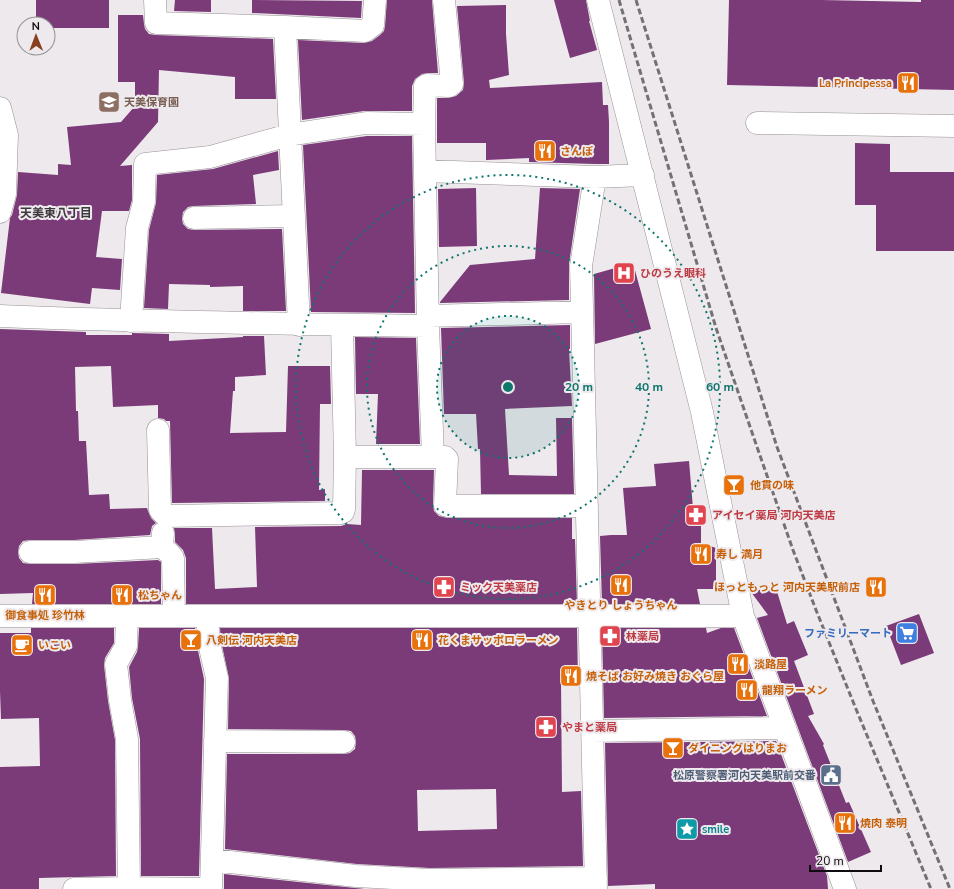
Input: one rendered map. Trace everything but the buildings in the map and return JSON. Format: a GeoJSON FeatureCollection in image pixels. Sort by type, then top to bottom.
{"type":"FeatureCollection","features":[{"type":"Feature","properties":{"kind":"street"},"geometry":{"type":"LineString","coordinates":[[155,0],[156,23],[365,31],[373,25],[375,0]]}},
{"type":"Feature","properties":{"kind":"street"},"geometry":{"type":"LineString","coordinates":[[433,457],[428,321],[424,124],[425,86],[449,86],[452,84],[444,0]]}},
{"type":"Feature","properties":{"kind":"street"},"geometry":{"type":"LineString","coordinates":[[598,0],[702,412],[743,616],[845,889]]}},
{"type":"Feature","properties":{"kind":"street"},"geometry":{"type":"LineString","coordinates":[[285,27],[299,325]]}},
{"type":"Feature","properties":{"kind":"street"},"geometry":{"type":"LineString","coordinates":[[0,108],[7,135],[5,194],[0,212]]}},
{"type":"Feature","properties":{"kind":"street"},"geometry":{"type":"LineString","coordinates":[[131,321],[137,228],[144,202],[144,164],[210,157],[289,134],[366,123],[424,124]]}},
{"type":"Feature","properties":{"kind":"street"},"geometry":{"type":"LineString","coordinates":[[757,123],[954,126]]}},
{"type":"Feature","properties":{"kind":"street"},"geometry":{"type":"LineString","coordinates":[[425,170],[595,177],[643,175]]}},
{"type":"Feature","properties":{"kind":"street"},"geometry":{"type":"LineString","coordinates":[[212,860],[356,876],[430,880],[596,883],[581,266],[595,177]]}},
{"type":"Feature","properties":{"kind":"street"},"geometry":{"type":"LineString","coordinates":[[194,218],[294,216]]}},
{"type":"Feature","properties":{"kind":"street"},"geometry":{"type":"LineString","coordinates":[[0,316],[131,321],[342,325],[582,312]]}},
{"type":"Feature","properties":{"kind":"street"},"geometry":{"type":"LineString","coordinates":[[158,430],[160,510],[166,516],[343,512],[345,456],[342,325]]}},
{"type":"Feature","properties":{"kind":"street"},"geometry":{"type":"LineString","coordinates":[[345,456],[445,457],[447,459],[445,505],[447,506],[587,506]]}},
{"type":"Feature","properties":{"kind":"street"},"geometry":{"type":"LineString","coordinates":[[162,547],[166,516]]}},
{"type":"Feature","properties":{"kind":"street"},"geometry":{"type":"LineString","coordinates":[[30,552],[74,552],[162,547],[170,553],[173,558],[174,616]]}},
{"type":"Feature","properties":{"kind":"street"},"geometry":{"type":"LineString","coordinates":[[0,616],[743,616]]}},
{"type":"Feature","properties":{"kind":"street"},"geometry":{"type":"LineString","coordinates":[[126,616],[126,646],[116,664],[120,700],[127,739],[129,888]]}},
{"type":"Feature","properties":{"kind":"street"},"geometry":{"type":"LineString","coordinates":[[74,889],[211,889],[217,678],[209,643],[207,616]]}},
{"type":"Feature","properties":{"kind":"street"},"geometry":{"type":"LineString","coordinates":[[592,730],[785,728]]}},
{"type":"Feature","properties":{"kind":"street"},"geometry":{"type":"LineString","coordinates":[[216,741],[344,742]]}},
{"type":"Feature","properties":{"kind":"railway"},"geometry":{"type":"LineString","coordinates":[[619,0],[716,328],[793,550],[856,709],[931,889]]}},
{"type":"Feature","properties":{"kind":"railway"},"geometry":{"type":"LineString","coordinates":[[636,0],[777,447],[873,701],[950,889]]}},
{"type":"Feature","properties":{"kind":"place","name":"La Principessa"},"geometry":{"type":"Point","coordinates":[908,83]}},
{"type":"Feature","properties":{"kind":"place","name":"天美保育園"},"geometry":{"type":"Point","coordinates":[109,102]}},
{"type":"Feature","properties":{"kind":"place","name":"さんぽ"},"geometry":{"type":"Point","coordinates":[545,151]}},
{"type":"Feature","properties":{"kind":"place","name":"ひのうえ眼科"},"geometry":{"type":"Point","coordinates":[624,273]}},
{"type":"Feature","properties":{"kind":"place","name":"他貫の味"},"geometry":{"type":"Point","coordinates":[734,485]}},
{"type":"Feature","properties":{"kind":"place","name":"アイセイ薬局 河内天美店"},"geometry":{"type":"Point","coordinates":[696,515]}},
{"type":"Feature","properties":{"kind":"place","name":"寿し 満月"},"geometry":{"type":"Point","coordinates":[701,554]}},
{"type":"Feature","properties":{"kind":"place","name":"やきとり しょうちゃん"},"geometry":{"type":"Point","coordinates":[621,585]}},
{"type":"Feature","properties":{"kind":"place","name":"ミック天美薬店"},"geometry":{"type":"Point","coordinates":[444,587]}},
{"type":"Feature","properties":{"kind":"place","name":"ほっともっと 河内天美駅前店"},"geometry":{"type":"Point","coordinates":[876,587]}},
{"type":"Feature","properties":{"kind":"place","name":"御食事処 珍竹林"},"geometry":{"type":"Point","coordinates":[45,595]}},
{"type":"Feature","properties":{"kind":"place","name":"松ちゃん"},"geometry":{"type":"Point","coordinates":[122,595]}},
{"type":"Feature","properties":{"kind":"place","name":"ファミリーマート"},"geometry":{"type":"Point","coordinates":[907,633]}},
{"type":"Feature","properties":{"kind":"place","name":"林薬局"},"geometry":{"type":"Point","coordinates":[610,636]}},
{"type":"Feature","properties":{"kind":"place","name":"八剣伝 河内天美店"},"geometry":{"type":"Point","coordinates":[191,640]}},
{"type":"Feature","properties":{"kind":"place","name":"花くまサッポロラーメン"},"geometry":{"type":"Point","coordinates":[422,640]}},
{"type":"Feature","properties":{"kind":"place","name":"いこい"},"geometry":{"type":"Point","coordinates":[22,645]}},
{"type":"Feature","properties":{"kind":"place","name":"淡路屋"},"geometry":{"type":"Point","coordinates":[738,664]}},
{"type":"Feature","properties":{"kind":"place","name":"焼そば お好み焼き おぐら屋"},"geometry":{"type":"Point","coordinates":[571,676]}},
{"type":"Feature","properties":{"kind":"place","name":"龍翔ラーメン"},"geometry":{"type":"Point","coordinates":[747,690]}},
{"type":"Feature","properties":{"kind":"place","name":"やまと薬局"},"geometry":{"type":"Point","coordinates":[546,727]}},
{"type":"Feature","properties":{"kind":"place","name":"ダイニングはりまお"},"geometry":{"type":"Point","coordinates":[673,748]}},
{"type":"Feature","properties":{"kind":"place","name":"松原警察署河内天美駅前交番"},"geometry":{"type":"Point","coordinates":[831,775]}},
{"type":"Feature","properties":{"kind":"place","name":"焼肉 泰明"},"geometry":{"type":"Point","coordinates":[845,823]}},
{"type":"Feature","properties":{"kind":"place","name":"smile"},"geometry":{"type":"Point","coordinates":[687,829]}},
{"type":"Feature","properties":{"kind":"district","name":"天美東八丁目"},"geometry":{"type":"Point","coordinates":[56,213]}}]}
